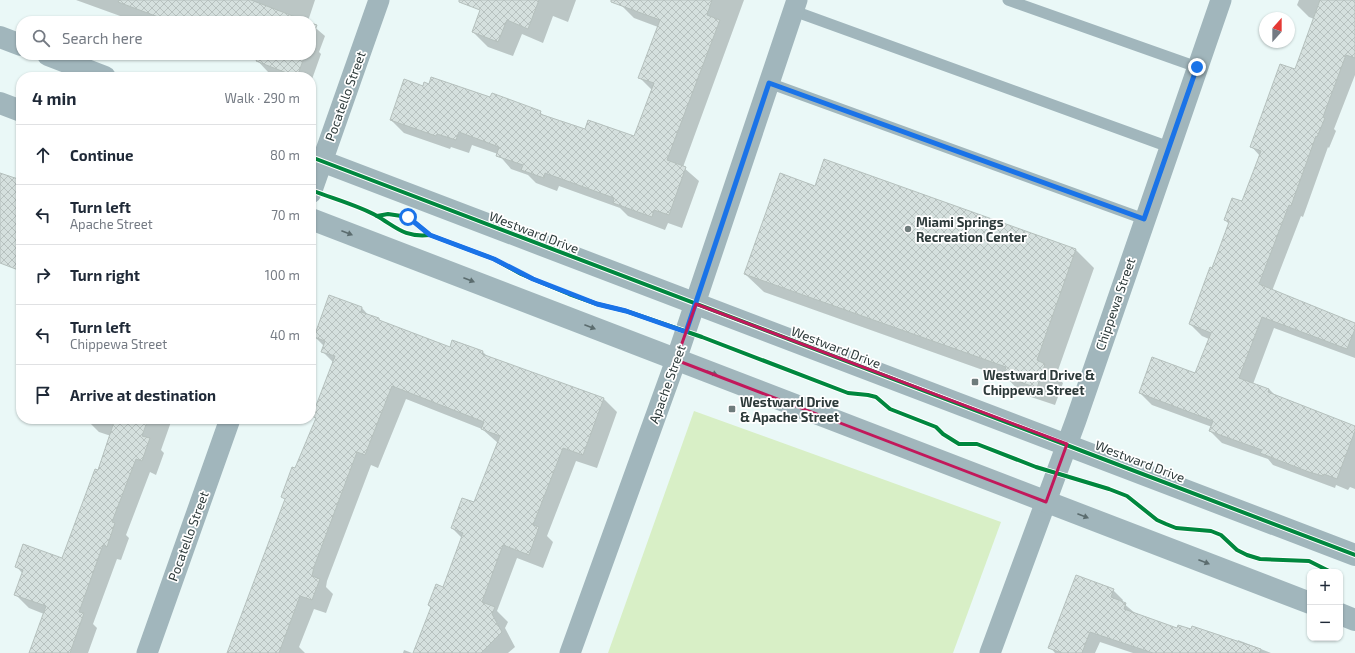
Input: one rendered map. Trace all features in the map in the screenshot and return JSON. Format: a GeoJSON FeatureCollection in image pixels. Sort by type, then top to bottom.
{"type":"FeatureCollection","features":[{"type":"Feature","properties":{"kind":"street","name":"Pocatello Street"},"geometry":{"type":"LineString","coordinates":[[317,159],[380,0]]}},
{"type":"Feature","properties":{"kind":"street","name":"Chippewa Street"},"geometry":{"type":"LineString","coordinates":[[990,653],[1067,444],[1221,0]]}},
{"type":"Feature","properties":{"kind":"street","name":"Apache Street"},"geometry":{"type":"LineString","coordinates":[[570,653],[696,304],[796,6]]}},
{"type":"Feature","properties":{"kind":"street"},"geometry":{"type":"LineString","coordinates":[[0,37],[16,43]]}},
{"type":"Feature","properties":{"kind":"street"},"geometry":{"type":"LineString","coordinates":[[61,60],[92,72]]}},
{"type":"Feature","properties":{"kind":"street"},"geometry":{"type":"LineString","coordinates":[[0,103],[16,109]]}},
{"type":"Feature","properties":{"kind":"street","name":"Westward Drive"},"geometry":{"type":"LineString","coordinates":[[317,159],[1355,555]]}},
{"type":"Feature","properties":{"kind":"street"},"geometry":{"type":"LineString","coordinates":[[316,222],[1307,602]]}},
{"type":"Feature","properties":{"kind":"street","name":"Pocatello Street"},"geometry":{"type":"LineString","coordinates":[[147,653],[228,424]]}},
{"type":"Feature","properties":{"kind":"street"},"geometry":{"type":"LineString","coordinates":[[1343,615],[1355,620]]}},
{"type":"Feature","properties":{"kind":"lane"},"geometry":{"type":"LineString","coordinates":[[1008,0],[1197,67]]}},
{"type":"Feature","properties":{"kind":"lane"},"geometry":{"type":"LineString","coordinates":[[796,6],[1169,147]]}},
{"type":"Feature","properties":{"kind":"lane"},"geometry":{"type":"LineString","coordinates":[[769,83],[1144,219]]}},
{"type":"Feature","properties":{"kind":"highlighted area"},"geometry":{"type":"Polygon","coordinates":[[[696,304],[1067,444],[1046,502],[676,360],[696,304]]]}},
{"type":"Feature","properties":{"kind":"green space"},"geometry":{"type":"Polygon","coordinates":[[[694,411],[1001,522],[953,653],[608,653],[694,411]]]}},
{"type":"Feature","properties":{"kind":"building"},"geometry":{"type":"Polygon","coordinates":[[[119,0],[251,0],[293,16],[156,16],[118,2],[119,0]]]}},
{"type":"Feature","properties":{"kind":"building"},"geometry":{"type":"Polygon","coordinates":[[[459,0],[539,0],[528,29],[507,20],[498,42],[472,32],[480,10],[459,2],[459,0]]]}},
{"type":"Feature","properties":{"kind":"building"},"geometry":{"type":"Polygon","coordinates":[[[611,0],[712,0],[707,15],[720,20],[667,160],[686,167],[669,215],[654,210],[652,217],[613,203],[614,198],[545,173],[544,178],[521,170],[523,165],[496,156],[499,147],[459,132],[456,140],[437,134],[436,136],[390,120],[404,79],[423,86],[424,82],[429,84],[431,77],[490,97],[492,93],[541,111],[540,114],[585,129],[588,120],[634,136],[654,83],[638,78],[660,20],[611,2],[611,0]]]}},
{"type":"Feature","properties":{"kind":"building"},"geometry":{"type":"Polygon","coordinates":[[[1320,0],[1355,0],[1355,58],[1346,55],[1323,117],[1325,118],[1317,137],[1316,136],[1291,206],[1289,205],[1259,284],[1355,323],[1355,329],[1347,349],[1262,317],[1239,378],[1269,389],[1268,392],[1355,426],[1355,431],[1337,479],[1324,474],[1323,476],[1309,472],[1260,453],[1262,450],[1209,431],[1213,421],[1139,393],[1152,357],[1195,373],[1211,333],[1189,324],[1210,267],[1212,268],[1229,222],[1224,220],[1232,198],[1242,201],[1261,151],[1250,147],[1280,64],[1295,69],[1320,0]]]}},
{"type":"Feature","properties":{"kind":"building"},"geometry":{"type":"Polygon","coordinates":[[[303,60],[299,72],[284,72],[256,61],[303,60]]]}},
{"type":"Feature","properties":{"kind":"building"},"geometry":{"type":"Polygon","coordinates":[[[824,159],[1076,249],[1037,360],[1045,364],[1037,388],[1003,376],[1006,367],[744,274],[780,173],[815,186],[824,159]]]}},
{"type":"Feature","properties":{"kind":"building"},"geometry":{"type":"Polygon","coordinates":[[[0,173],[16,178],[16,269],[0,263],[0,173]]]}},
{"type":"Feature","properties":{"kind":"building"},"geometry":{"type":"Polygon","coordinates":[[[329,295],[362,307],[361,312],[379,318],[379,320],[450,347],[452,340],[483,351],[482,354],[604,398],[583,455],[563,448],[533,525],[539,527],[529,555],[503,545],[482,602],[495,607],[492,614],[502,632],[481,653],[413,653],[431,607],[428,605],[436,584],[443,587],[463,533],[451,528],[462,498],[474,502],[500,436],[481,429],[484,422],[392,386],[365,455],[357,452],[314,567],[312,576],[320,579],[312,600],[300,596],[279,653],[227,653],[285,499],[281,497],[292,467],[295,468],[313,424],[316,424],[316,406],[335,356],[321,352],[325,341],[316,338],[316,331],[329,295]]]}},
{"type":"Feature","properties":{"kind":"building"},"geometry":{"type":"Polygon","coordinates":[[[113,424],[146,424],[142,436],[150,438],[142,461],[136,459],[112,522],[115,523],[107,547],[103,545],[79,612],[84,613],[70,653],[29,653],[46,606],[14,595],[23,570],[15,567],[23,544],[62,558],[95,469],[98,470],[113,424]]]}},
{"type":"Feature","properties":{"kind":"building"},"geometry":{"type":"Polygon","coordinates":[[[1076,575],[1114,589],[1111,597],[1126,603],[1124,609],[1177,628],[1178,625],[1191,629],[1192,626],[1261,649],[1260,653],[1153,653],[1090,632],[1082,653],[1062,653],[1048,648],[1076,575]]]}},
{"type":"Feature","properties":{"kind":"cycle path"},"geometry":{"type":"LineString","coordinates":[[316,159],[1355,555]]}},
{"type":"Feature","properties":{"kind":"cycle path"},"geometry":{"type":"LineString","coordinates":[[316,192],[362,209],[377,216],[401,231],[414,235],[430,235]]}},
{"type":"Feature","properties":{"kind":"cycle path"},"geometry":{"type":"LineString","coordinates":[[377,216],[388,214],[408,217],[430,235],[494,259],[521,274],[569,294],[597,304],[626,311],[702,337],[848,393],[876,397],[890,409],[936,427],[943,434],[959,444],[977,444],[1036,467],[1109,489],[1127,496],[1157,520],[1176,528],[1211,531],[1221,535],[1237,550],[1247,555],[1260,559],[1309,561],[1325,569]]}},
{"type":"Feature","properties":{"kind":"place","name":"Miami Springs Recreation Center"},"geometry":{"type":"Point","coordinates":[908,229]}},
{"type":"Feature","properties":{"kind":"place","name":"Westward Drive & Chippewa Street"},"geometry":{"type":"Point","coordinates":[975,382]}},
{"type":"Feature","properties":{"kind":"place","name":"Westward Drive & Apache Street"},"geometry":{"type":"Point","coordinates":[732,409]}},
{"type":"Feature","properties":{"kind":"route"},"geometry":{"type":"LineString","coordinates":[[408,217],[430,235],[494,259],[521,274],[569,294],[597,304],[626,311],[686,332],[769,83],[1144,219],[1197,67]]}}]}
